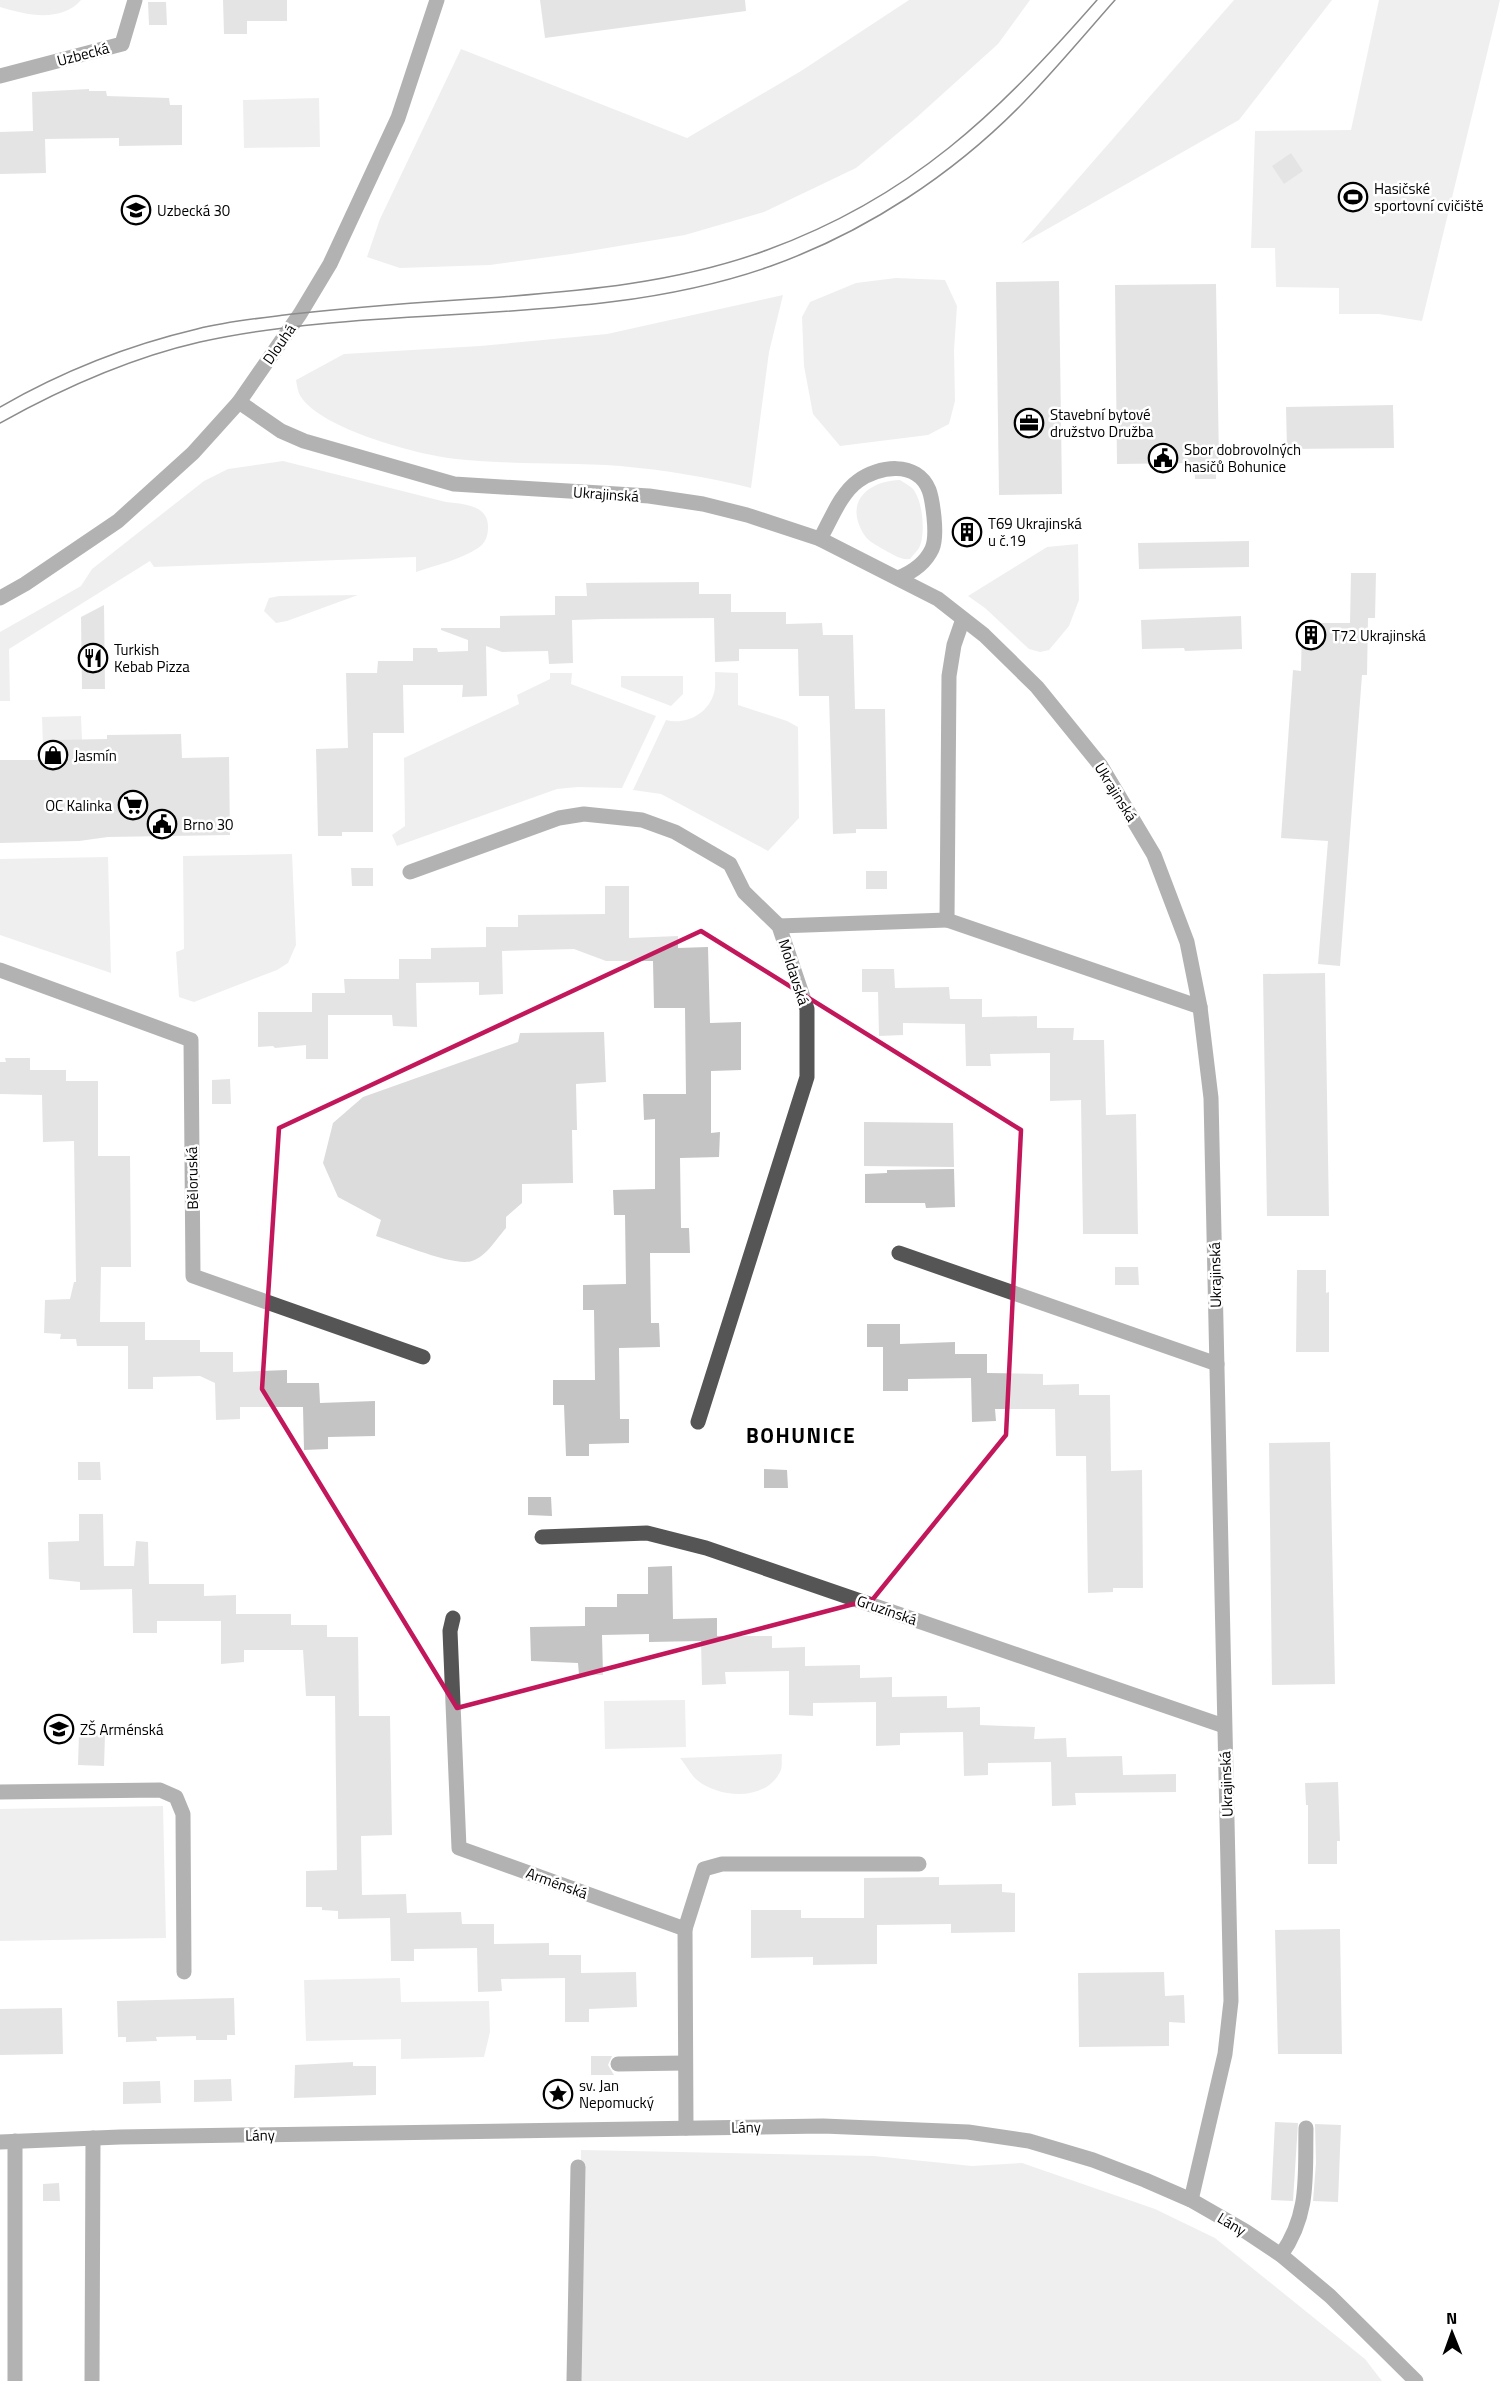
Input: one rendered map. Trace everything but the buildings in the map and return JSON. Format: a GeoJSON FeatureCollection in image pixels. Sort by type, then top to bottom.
{"type":"FeatureCollection","features":[{"type":"Feature","properties":{"kind":"street","name":"Uzbecká"},"geometry":{"type":"LineString","coordinates":[[0,76],[122,44],[135,0]]}},
{"type":"Feature","properties":{"kind":"street","name":"Dlouhá"},"geometry":{"type":"LineString","coordinates":[[0,598],[25,584],[118,521],[193,453],[239,402],[300,314],[330,264],[398,118],[437,0]]}},
{"type":"Feature","properties":{"kind":"street","name":"Ukrajinská"},"geometry":{"type":"LineString","coordinates":[[239,402],[281,431],[304,441],[454,483],[650,496],[703,504],[780,524],[820,539],[938,599],[1037,687],[1101,766],[1154,855],[1187,942],[1200,1007],[1211,1098],[1230,2019],[1218,2089],[1191,2200]]}},
{"type":"Feature","properties":{"kind":"street"},"geometry":{"type":"LineString","coordinates":[[820,539],[838,504],[856,482],[876,471],[900,468],[918,475],[928,488],[933,506],[935,528],[933,546],[926,559],[914,571],[898,578]]}},
{"type":"Feature","properties":{"kind":"street"},"geometry":{"type":"LineString","coordinates":[[947,920],[949,676],[954,645],[963,619]]}},
{"type":"Feature","properties":{"kind":"street","name":"Moldavská"},"geometry":{"type":"LineString","coordinates":[[410,872],[559,818],[584,814],[642,820],[675,832],[730,864],[744,892],[779,926],[807,1009],[807,1077],[698,1422]]}},
{"type":"Feature","properties":{"kind":"street"},"geometry":{"type":"LineString","coordinates":[[779,926],[947,920],[1200,1007]]}},
{"type":"Feature","properties":{"kind":"street","name":"Běloruská"},"geometry":{"type":"LineString","coordinates":[[0,970],[191,1040],[193,1276],[423,1357]]}},
{"type":"Feature","properties":{"kind":"street"},"geometry":{"type":"LineString","coordinates":[[899,1253],[1217,1364]]}},
{"type":"Feature","properties":{"kind":"street","name":"Gruzínská"},"geometry":{"type":"LineString","coordinates":[[542,1537],[647,1533],[706,1548],[1224,1725]]}},
{"type":"Feature","properties":{"kind":"street","name":"Arménská"},"geometry":{"type":"LineString","coordinates":[[453,1618],[450,1631],[459,1848],[684,1929]]}},
{"type":"Feature","properties":{"kind":"street"},"geometry":{"type":"LineString","coordinates":[[0,1792],[160,1790],[176,1797],[183,1814],[184,1972]]}},
{"type":"Feature","properties":{"kind":"street"},"geometry":{"type":"LineString","coordinates":[[686,2128],[684,1929],[704,1869],[722,1864],[919,1864]]}},
{"type":"Feature","properties":{"kind":"street"},"geometry":{"type":"LineString","coordinates":[[618,2064],[685,2063]]}},
{"type":"Feature","properties":{"kind":"street","name":"Lány"},"geometry":{"type":"LineString","coordinates":[[7,2142],[93,2138],[859,2126],[986,2134],[1029,2141],[1093,2160],[1145,2180],[1191,2200],[1245,2231],[1281,2255],[1348,2313],[1416,2381]]}},
{"type":"Feature","properties":{"kind":"street"},"geometry":{"type":"LineString","coordinates":[[1281,2255],[1300,2221],[1305,2199],[1306,2128]]}},
{"type":"Feature","properties":{"kind":"street"},"geometry":{"type":"LineString","coordinates":[[92,2381],[93,2138]]}},
{"type":"Feature","properties":{"kind":"street"},"geometry":{"type":"LineString","coordinates":[[7,2142],[15,2381]]}},
{"type":"Feature","properties":{"kind":"street"},"geometry":{"type":"LineString","coordinates":[[574,2381],[578,2167]]}},
{"type":"Feature","properties":{"kind":"highlighted area"},"geometry":{"type":"Polygon","coordinates":[[[701,931],[1021,1130],[1006,1435],[873,1599],[457,1708],[262,1389],[279,1128],[701,931]]]}},
{"type":"Feature","properties":{"kind":"shaded area"},"geometry":{"type":"Polygon","coordinates":[[[0,0],[81,0],[64,12],[43,15],[21,13],[0,7],[0,0]]]}},
{"type":"Feature","properties":{"kind":"shaded area"},"geometry":{"type":"Polygon","coordinates":[[[909,0],[1030,0],[998,44],[916,118],[856,168],[764,212],[685,235],[490,265],[400,268],[367,257],[380,219],[461,49],[687,138],[801,71],[909,0]]]}},
{"type":"Feature","properties":{"kind":"shaded area"},"geometry":{"type":"Polygon","coordinates":[[[1234,0],[1332,0],[1239,120],[1021,244],[1234,0]]]}},
{"type":"Feature","properties":{"kind":"shaded area","name":"Hasičské sportovní cvičiště"},"geometry":{"type":"Polygon","coordinates":[[[1379,0],[1500,0],[1422,321],[1379,314],[1339,314],[1339,288],[1276,287],[1275,248],[1251,248],[1255,131],[1351,130],[1379,0]]]}},
{"type":"Feature","properties":{"kind":"shaded area"},"geometry":{"type":"Polygon","coordinates":[[[319,98],[320,147],[244,148],[243,100],[319,98]]]}},
{"type":"Feature","properties":{"kind":"shaded area"},"geometry":{"type":"Polygon","coordinates":[[[896,278],[945,280],[957,306],[954,350],[955,401],[949,424],[928,435],[840,446],[813,414],[804,366],[802,317],[810,302],[856,283],[896,278]]]}},
{"type":"Feature","properties":{"kind":"shaded area"},"geometry":{"type":"Polygon","coordinates":[[[783,295],[769,352],[751,488],[702,477],[636,468],[476,461],[419,452],[349,430],[329,420],[312,409],[298,391],[296,380],[344,354],[480,346],[607,334],[783,295]]]}},
{"type":"Feature","properties":{"kind":"shaded area"},"geometry":{"type":"Polygon","coordinates":[[[283,461],[474,507],[480,510],[487,520],[487,537],[483,544],[471,552],[416,572],[416,557],[154,567],[150,561],[9,649],[10,701],[0,701],[0,632],[81,586],[92,569],[204,481],[228,469],[283,461]]]}},
{"type":"Feature","properties":{"kind":"shaded area"},"geometry":{"type":"Polygon","coordinates":[[[900,480],[916,493],[921,508],[921,542],[910,559],[899,557],[870,541],[859,524],[857,513],[862,496],[869,489],[888,481],[900,480]]]}},
{"type":"Feature","properties":{"kind":"shaded area"},"geometry":{"type":"Polygon","coordinates":[[[1078,544],[1079,600],[1069,626],[1049,650],[1040,652],[1029,649],[985,608],[968,596],[1047,547],[1078,544]]]}},
{"type":"Feature","properties":{"kind":"shaded area"},"geometry":{"type":"Polygon","coordinates":[[[358,595],[276,623],[264,611],[269,598],[279,596],[358,595]]]}},
{"type":"Feature","properties":{"kind":"shaded area"},"geometry":{"type":"Polygon","coordinates":[[[715,672],[738,673],[738,705],[787,721],[798,727],[799,818],[768,851],[661,794],[633,790],[666,720],[687,720],[700,713],[710,703],[715,690],[715,672]]]}},
{"type":"Feature","properties":{"kind":"shaded area"},"geometry":{"type":"Polygon","coordinates":[[[550,673],[572,673],[571,684],[656,716],[622,788],[557,789],[397,846],[392,835],[405,826],[404,758],[519,704],[517,695],[550,679],[550,673]]]}},
{"type":"Feature","properties":{"kind":"shaded area"},"geometry":{"type":"Polygon","coordinates":[[[621,676],[683,676],[683,694],[671,706],[621,687],[621,676]]]}},
{"type":"Feature","properties":{"kind":"shaded area"},"geometry":{"type":"Polygon","coordinates":[[[81,716],[82,740],[53,740],[45,748],[43,747],[42,717],[81,716]]]}},
{"type":"Feature","properties":{"kind":"shaded area"},"geometry":{"type":"Polygon","coordinates":[[[292,854],[296,945],[288,963],[277,970],[194,1002],[179,997],[176,952],[184,949],[183,856],[292,854]]]}},
{"type":"Feature","properties":{"kind":"shaded area"},"geometry":{"type":"Polygon","coordinates":[[[108,857],[111,973],[0,935],[0,859],[108,857]]]}},
{"type":"Feature","properties":{"kind":"shaded area"},"geometry":{"type":"Polygon","coordinates":[[[604,1032],[606,1082],[576,1084],[577,1130],[572,1130],[573,1183],[522,1184],[522,1203],[506,1217],[506,1228],[487,1251],[477,1259],[464,1262],[452,1260],[376,1236],[381,1220],[338,1197],[323,1163],[333,1123],[363,1097],[518,1042],[520,1033],[604,1032]]]}},
{"type":"Feature","properties":{"kind":"shaded area"},"geometry":{"type":"Polygon","coordinates":[[[864,1122],[953,1123],[954,1167],[864,1166],[864,1122]]]}},
{"type":"Feature","properties":{"kind":"shaded area"},"geometry":{"type":"Polygon","coordinates":[[[685,1700],[686,1747],[605,1749],[604,1701],[685,1700]]]}},
{"type":"Feature","properties":{"kind":"shaded area"},"geometry":{"type":"Polygon","coordinates":[[[782,1754],[781,1770],[773,1781],[764,1788],[742,1794],[718,1791],[707,1786],[695,1778],[680,1758],[782,1754]]]}},
{"type":"Feature","properties":{"kind":"shaded area"},"geometry":{"type":"Polygon","coordinates":[[[163,1806],[166,1938],[0,1941],[0,1809],[163,1806]]]}},
{"type":"Feature","properties":{"kind":"shaded area"},"geometry":{"type":"Polygon","coordinates":[[[400,1978],[401,2002],[489,2001],[490,2032],[484,2057],[401,2059],[401,2039],[306,2041],[304,1980],[400,1978]]]}},
{"type":"Feature","properties":{"kind":"shaded area"},"geometry":{"type":"Polygon","coordinates":[[[581,2150],[874,2156],[972,2166],[1022,2163],[1155,2209],[1215,2238],[1365,2359],[1382,2381],[578,2381],[581,2150]]]}},
{"type":"Feature","properties":{"kind":"tram line"},"geometry":{"type":"LineString","coordinates":[[0,407],[47,382],[121,351],[209,326],[317,311],[558,292],[629,284],[699,270],[767,250],[819,229],[866,204],[949,148],[1024,79],[1097,0]]}},
{"type":"Feature","properties":{"kind":"tram line"},"geometry":{"type":"LineString","coordinates":[[0,423],[97,375],[148,356],[200,342],[271,330],[343,322],[488,313],[632,299],[702,286],[771,266],[841,236],[907,198],[938,177],[997,128],[1024,102],[1115,0]]}},
{"type":"Feature","properties":{"kind":"place","name":"Hasičské sportovní cvičiště"},"geometry":{"type":"Point","coordinates":[1353,197]}},
{"type":"Feature","properties":{"kind":"place","name":"Uzbecká 30"},"geometry":{"type":"Point","coordinates":[136,210]}},
{"type":"Feature","properties":{"kind":"place","name":"Stavební bytové družstvo Družba"},"geometry":{"type":"Point","coordinates":[1029,423]}},
{"type":"Feature","properties":{"kind":"place","name":"Sbor dobrovolných hasičů Bohunice"},"geometry":{"type":"Point","coordinates":[1163,458]}},
{"type":"Feature","properties":{"kind":"place","name":"T69 Ukrajinská u č.19"},"geometry":{"type":"Point","coordinates":[967,532]}},
{"type":"Feature","properties":{"kind":"place","name":"T72 Ukrajinská"},"geometry":{"type":"Point","coordinates":[1311,635]}},
{"type":"Feature","properties":{"kind":"place","name":"Turkish Kebab Pizza"},"geometry":{"type":"Point","coordinates":[93,658]}},
{"type":"Feature","properties":{"kind":"place","name":"Jasmín"},"geometry":{"type":"Point","coordinates":[53,755]}},
{"type":"Feature","properties":{"kind":"place","name":"OC Kalinka"},"geometry":{"type":"Point","coordinates":[133,805]}},
{"type":"Feature","properties":{"kind":"place","name":"Brno 30"},"geometry":{"type":"Point","coordinates":[162,824]}},
{"type":"Feature","properties":{"kind":"place","name":"ZŠ Arménská"},"geometry":{"type":"Point","coordinates":[59,1729]}},
{"type":"Feature","properties":{"kind":"place","name":"sv. Jan Nepomucký"},"geometry":{"type":"Point","coordinates":[558,2094]}},
{"type":"Feature","properties":{"kind":"district","name":"BOHUNICE"},"geometry":{"type":"Point","coordinates":[801,1435]}}]}
